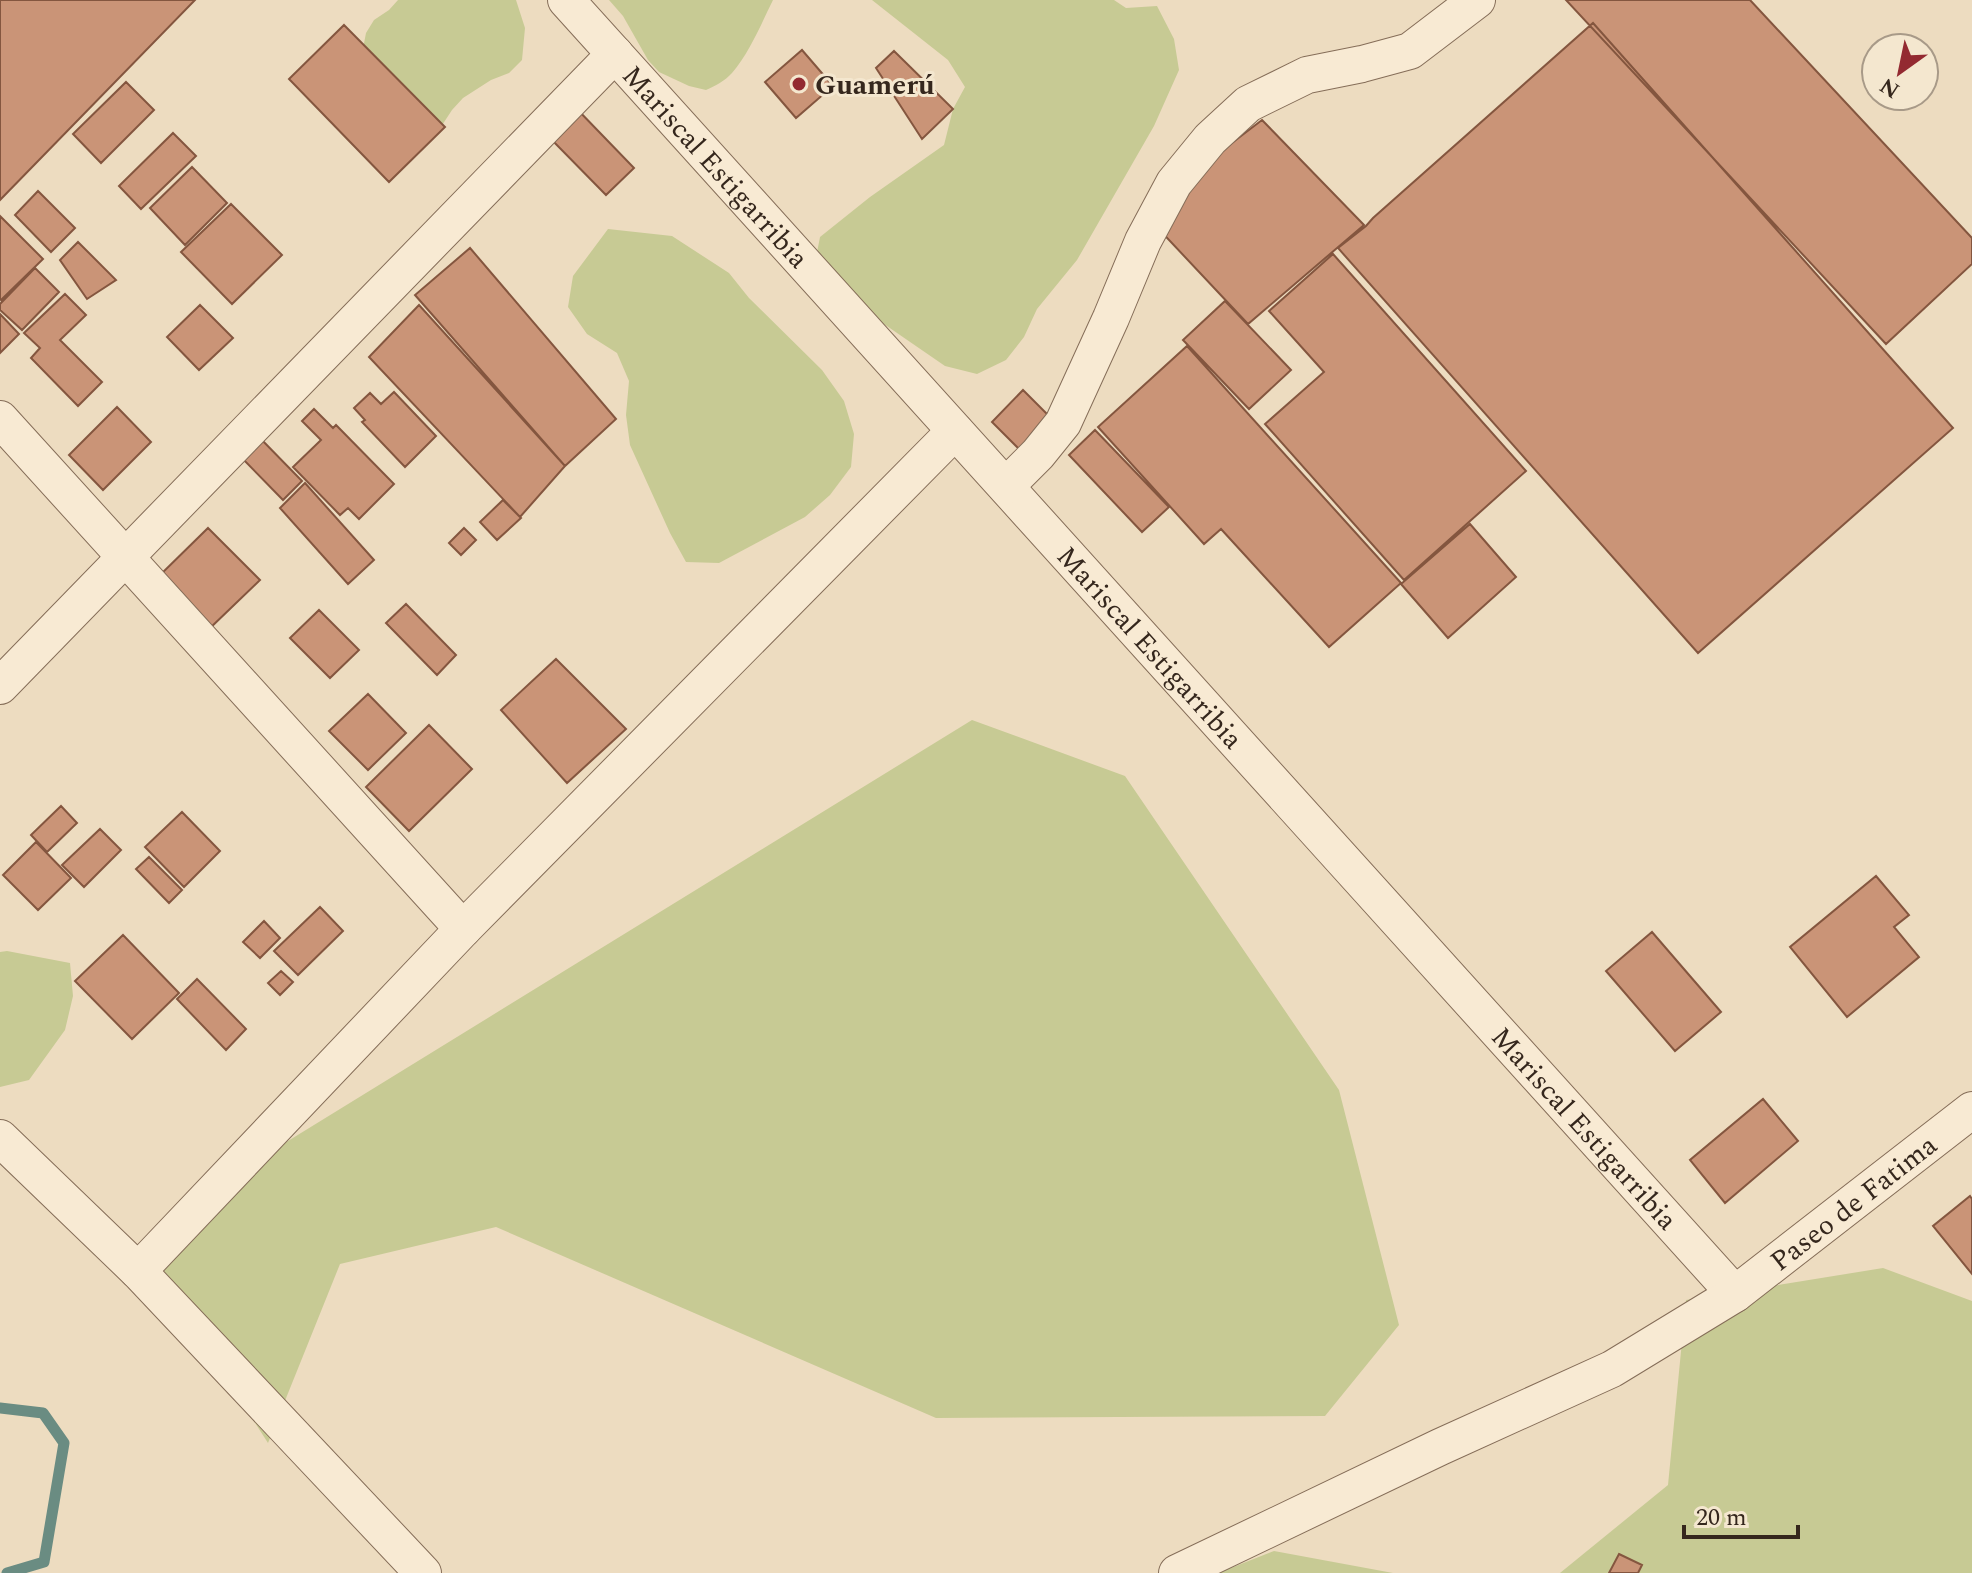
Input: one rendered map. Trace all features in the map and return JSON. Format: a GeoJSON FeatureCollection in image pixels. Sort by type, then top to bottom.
{"type":"FeatureCollection","features":[{"type":"Feature","properties":{"kind":"street","name":"Mariscal Estigarribia"},"geometry":{"type":"LineString","coordinates":[[566,0],[1735,1294]]}},
{"type":"Feature","properties":{"kind":"street"},"geometry":{"type":"LineString","coordinates":[[1006,486],[1063,423],[1143,241],[1174,183],[1210,139],[1248,104],[1307,75],[1410,51],[1477,0]]}},
{"type":"Feature","properties":{"kind":"street"},"geometry":{"type":"LineString","coordinates":[[0,686],[615,54]]}},
{"type":"Feature","properties":{"kind":"street"},"geometry":{"type":"LineString","coordinates":[[0,419],[463,929]]}},
{"type":"Feature","properties":{"kind":"street"},"geometry":{"type":"LineString","coordinates":[[138,1271],[463,929],[955,431]]}},
{"type":"Feature","properties":{"kind":"street","name":"Paseo de Fatima"},"geometry":{"type":"LineString","coordinates":[[1177,1573],[1440,1447],[1612,1369],[1735,1294],[1972,1110]]}},
{"type":"Feature","properties":{"kind":"street"},"geometry":{"type":"LineString","coordinates":[[0,1138],[138,1271],[423,1573]]}},
{"type":"Feature","properties":{"kind":"green space"},"geometry":{"type":"Polygon","coordinates":[[[398,0],[516,0],[525,28],[522,60],[509,73],[491,80],[463,98],[433,139],[419,149],[360,64],[366,33],[374,20],[398,0]]]}},
{"type":"Feature","properties":{"kind":"green space"},"geometry":{"type":"Polygon","coordinates":[[[609,0],[773,0],[738,65],[726,78],[706,90],[659,72],[609,0]]]}},
{"type":"Feature","properties":{"kind":"green space"},"geometry":{"type":"Polygon","coordinates":[[[872,0],[1114,0],[1126,8],[1157,6],[1174,39],[1179,70],[1154,126],[1077,260],[1037,309],[1024,337],[1006,360],[977,374],[945,366],[836,291],[814,268],[820,237],[944,145],[953,109],[965,87],[948,60],[872,0]]]}},
{"type":"Feature","properties":{"kind":"green space"},"geometry":{"type":"Polygon","coordinates":[[[608,229],[672,236],[729,273],[749,298],[822,370],[844,401],[854,434],[851,467],[830,495],[805,517],[719,563],[686,562],[630,445],[626,415],[629,381],[617,353],[587,334],[568,307],[573,276],[608,229]]]}},
{"type":"Feature","properties":{"kind":"green space"},"geometry":{"type":"Polygon","coordinates":[[[972,720],[1125,776],[1339,1090],[1399,1325],[1325,1416],[936,1418],[496,1227],[340,1264],[268,1443],[155,1268],[275,1149],[972,720]]]}},
{"type":"Feature","properties":{"kind":"green space"},"geometry":{"type":"Polygon","coordinates":[[[0,952],[70,963],[73,996],[65,1030],[29,1080],[0,1087],[0,952]]]}},
{"type":"Feature","properties":{"kind":"green space"},"geometry":{"type":"Polygon","coordinates":[[[1883,1268],[1972,1301],[1972,1573],[1560,1573],[1668,1485],[1686,1300],[1883,1268]]]}},
{"type":"Feature","properties":{"kind":"green space"},"geometry":{"type":"Polygon","coordinates":[[[1274,1551],[1393,1573],[1218,1573],[1274,1551]]]}},
{"type":"Feature","properties":{"kind":"building"},"geometry":{"type":"Polygon","coordinates":[[[0,0],[195,0],[0,200],[0,0]]]}},
{"type":"Feature","properties":{"kind":"building"},"geometry":{"type":"Polygon","coordinates":[[[1566,0],[1750,0],[1972,238],[1972,264],[1886,344],[1566,0]]]}},
{"type":"Feature","properties":{"kind":"building"},"geometry":{"type":"Polygon","coordinates":[[[1593,23],[1953,428],[1698,653],[1338,248],[1593,23]]]}},
{"type":"Feature","properties":{"kind":"building"},"geometry":{"type":"Polygon","coordinates":[[[344,25],[445,127],[389,182],[289,79],[344,25]]]}},
{"type":"Feature","properties":{"kind":"building","name":"Guamerú"},"geometry":{"type":"Polygon","coordinates":[[[802,50],[833,86],[796,118],[765,82],[802,50]]]}},
{"type":"Feature","properties":{"kind":"building"},"geometry":{"type":"Polygon","coordinates":[[[894,51],[953,109],[922,139],[876,68],[894,51]]]}},
{"type":"Feature","properties":{"kind":"building"},"geometry":{"type":"Polygon","coordinates":[[[126,82],[154,110],[101,163],[73,134],[126,82]]]}},
{"type":"Feature","properties":{"kind":"building"},"geometry":{"type":"Polygon","coordinates":[[[575,107],[634,168],[606,195],[547,135],[575,107]]]}},
{"type":"Feature","properties":{"kind":"building"},"geometry":{"type":"Polygon","coordinates":[[[1262,120],[1364,225],[1248,324],[1154,224],[1203,165],[1262,120]]]}},
{"type":"Feature","properties":{"kind":"building"},"geometry":{"type":"Polygon","coordinates":[[[173,133],[196,156],[141,209],[119,186],[173,133]]]}},
{"type":"Feature","properties":{"kind":"building"},"geometry":{"type":"Polygon","coordinates":[[[192,167],[227,203],[185,245],[150,208],[192,167]]]}},
{"type":"Feature","properties":{"kind":"building"},"geometry":{"type":"Polygon","coordinates":[[[38,191],[75,228],[51,252],[15,215],[38,191]]]}},
{"type":"Feature","properties":{"kind":"building"},"geometry":{"type":"Polygon","coordinates":[[[231,204],[282,255],[232,304],[181,252],[231,204]]]}},
{"type":"Feature","properties":{"kind":"building"},"geometry":{"type":"Polygon","coordinates":[[[0,216],[43,259],[1,300],[0,299],[0,216]]]}},
{"type":"Feature","properties":{"kind":"building"},"geometry":{"type":"Polygon","coordinates":[[[78,242],[116,280],[87,299],[60,260],[78,242]]]}},
{"type":"Feature","properties":{"kind":"building"},"geometry":{"type":"Polygon","coordinates":[[[470,248],[616,419],[565,466],[415,295],[470,248]]]}},
{"type":"Feature","properties":{"kind":"building"},"geometry":{"type":"Polygon","coordinates":[[[1333,254],[1526,471],[1404,580],[1265,424],[1324,372],[1269,311],[1333,254]]]}},
{"type":"Feature","properties":{"kind":"building"},"geometry":{"type":"Polygon","coordinates":[[[35,268],[59,292],[22,330],[0,310],[0,304],[35,268]]]}},
{"type":"Feature","properties":{"kind":"building"},"geometry":{"type":"Polygon","coordinates":[[[65,294],[86,315],[60,340],[102,382],[78,406],[31,358],[40,348],[24,333],[65,294]]]}},
{"type":"Feature","properties":{"kind":"building"},"geometry":{"type":"Polygon","coordinates":[[[1225,301],[1291,370],[1249,409],[1183,340],[1225,301]]]}},
{"type":"Feature","properties":{"kind":"building"},"geometry":{"type":"Polygon","coordinates":[[[200,305],[233,338],[199,370],[167,337],[200,305]]]}},
{"type":"Feature","properties":{"kind":"building"},"geometry":{"type":"Polygon","coordinates":[[[419,305],[565,466],[520,517],[369,357],[419,305]]]}},
{"type":"Feature","properties":{"kind":"building"},"geometry":{"type":"Polygon","coordinates":[[[0,314],[19,334],[0,353],[0,314]]]}},
{"type":"Feature","properties":{"kind":"building"},"geometry":{"type":"Polygon","coordinates":[[[1187,346],[1401,583],[1329,647],[1221,529],[1204,544],[1098,427],[1187,346]]]}},
{"type":"Feature","properties":{"kind":"building"},"geometry":{"type":"Polygon","coordinates":[[[1023,390],[1057,424],[1026,456],[992,422],[1023,390]]]}},
{"type":"Feature","properties":{"kind":"building"},"geometry":{"type":"Polygon","coordinates":[[[394,392],[436,436],[405,467],[362,422],[365,420],[354,408],[370,393],[381,404],[394,392]]]}},
{"type":"Feature","properties":{"kind":"building"},"geometry":{"type":"Polygon","coordinates":[[[117,407],[151,442],[103,490],[69,455],[117,407]]]}},
{"type":"Feature","properties":{"kind":"building"},"geometry":{"type":"Polygon","coordinates":[[[314,409],[333,428],[336,425],[394,484],[359,519],[348,508],[340,515],[293,467],[321,440],[302,421],[314,409]]]}},
{"type":"Feature","properties":{"kind":"building"},"geometry":{"type":"Polygon","coordinates":[[[1095,430],[1169,507],[1142,532],[1069,455],[1095,430]]]}},
{"type":"Feature","properties":{"kind":"building"},"geometry":{"type":"Polygon","coordinates":[[[258,436],[302,481],[283,500],[239,455],[258,436]]]}},
{"type":"Feature","properties":{"kind":"building"},"geometry":{"type":"Polygon","coordinates":[[[305,483],[374,560],[348,584],[280,508],[305,483]]]}},
{"type":"Feature","properties":{"kind":"building"},"geometry":{"type":"Polygon","coordinates":[[[503,500],[521,518],[497,540],[480,522],[503,500]]]}},
{"type":"Feature","properties":{"kind":"building"},"geometry":{"type":"Polygon","coordinates":[[[1470,524],[1516,577],[1448,638],[1401,584],[1470,524]]]}},
{"type":"Feature","properties":{"kind":"building"},"geometry":{"type":"Polygon","coordinates":[[[208,528],[260,580],[208,630],[157,578],[208,528]]]}},
{"type":"Feature","properties":{"kind":"building"},"geometry":{"type":"Polygon","coordinates":[[[464,528],[476,540],[461,555],[449,543],[464,528]]]}},
{"type":"Feature","properties":{"kind":"building"},"geometry":{"type":"Polygon","coordinates":[[[406,604],[456,655],[437,675],[386,623],[406,604]]]}},
{"type":"Feature","properties":{"kind":"building"},"geometry":{"type":"Polygon","coordinates":[[[319,610],[359,650],[330,678],[290,638],[319,610]]]}},
{"type":"Feature","properties":{"kind":"building"},"geometry":{"type":"Polygon","coordinates":[[[556,659],[626,729],[567,783],[501,710],[556,659]]]}},
{"type":"Feature","properties":{"kind":"building"},"geometry":{"type":"Polygon","coordinates":[[[368,694],[406,733],[368,770],[329,731],[368,694]]]}},
{"type":"Feature","properties":{"kind":"building"},"geometry":{"type":"Polygon","coordinates":[[[429,725],[472,769],[409,831],[366,787],[429,725]]]}},
{"type":"Feature","properties":{"kind":"building"},"geometry":{"type":"Polygon","coordinates":[[[61,806],[77,823],[47,852],[31,835],[61,806]]]}},
{"type":"Feature","properties":{"kind":"building"},"geometry":{"type":"Polygon","coordinates":[[[182,812],[220,851],[184,887],[145,847],[182,812]]]}},
{"type":"Feature","properties":{"kind":"building"},"geometry":{"type":"Polygon","coordinates":[[[100,829],[121,850],[84,887],[62,865],[100,829]]]}},
{"type":"Feature","properties":{"kind":"building"},"geometry":{"type":"Polygon","coordinates":[[[36,842],[71,878],[38,910],[3,875],[36,842]]]}},
{"type":"Feature","properties":{"kind":"building"},"geometry":{"type":"Polygon","coordinates":[[[149,857],[182,890],[169,903],[136,869],[149,857]]]}},
{"type":"Feature","properties":{"kind":"building"},"geometry":{"type":"Polygon","coordinates":[[[1876,876],[1909,915],[1894,927],[1919,957],[1847,1017],[1790,947],[1876,876]]]}},
{"type":"Feature","properties":{"kind":"building"},"geometry":{"type":"Polygon","coordinates":[[[320,907],[343,931],[298,975],[274,951],[320,907]]]}},
{"type":"Feature","properties":{"kind":"building"},"geometry":{"type":"Polygon","coordinates":[[[264,921],[280,938],[260,958],[243,942],[264,921]]]}},
{"type":"Feature","properties":{"kind":"building"},"geometry":{"type":"Polygon","coordinates":[[[1652,932],[1721,1012],[1675,1051],[1606,971],[1652,932]]]}},
{"type":"Feature","properties":{"kind":"building"},"geometry":{"type":"Polygon","coordinates":[[[123,935],[179,993],[132,1039],[75,981],[123,935]]]}},
{"type":"Feature","properties":{"kind":"building"},"geometry":{"type":"Polygon","coordinates":[[[281,971],[293,982],[280,995],[268,983],[281,971]]]}},
{"type":"Feature","properties":{"kind":"building"},"geometry":{"type":"Polygon","coordinates":[[[197,979],[246,1029],[226,1050],[177,999],[197,979]]]}},
{"type":"Feature","properties":{"kind":"building"},"geometry":{"type":"Polygon","coordinates":[[[1763,1099],[1798,1141],[1725,1203],[1690,1160],[1763,1099]]]}},
{"type":"Feature","properties":{"kind":"building"},"geometry":{"type":"Polygon","coordinates":[[[1970,1196],[1972,1199],[1972,1274],[1933,1226],[1970,1196]]]}},
{"type":"Feature","properties":{"kind":"building"},"geometry":{"type":"Polygon","coordinates":[[[1619,1554],[1642,1565],[1638,1573],[1609,1573],[1619,1554]]]}},
{"type":"Feature","properties":{"kind":"waterway"},"geometry":{"type":"LineString","coordinates":[[0,1408],[43,1413],[64,1443],[44,1562],[7,1573]]}},
{"type":"Feature","properties":{"kind":"place","name":"Guamerú"},"geometry":{"type":"Point","coordinates":[799,84]}}]}
